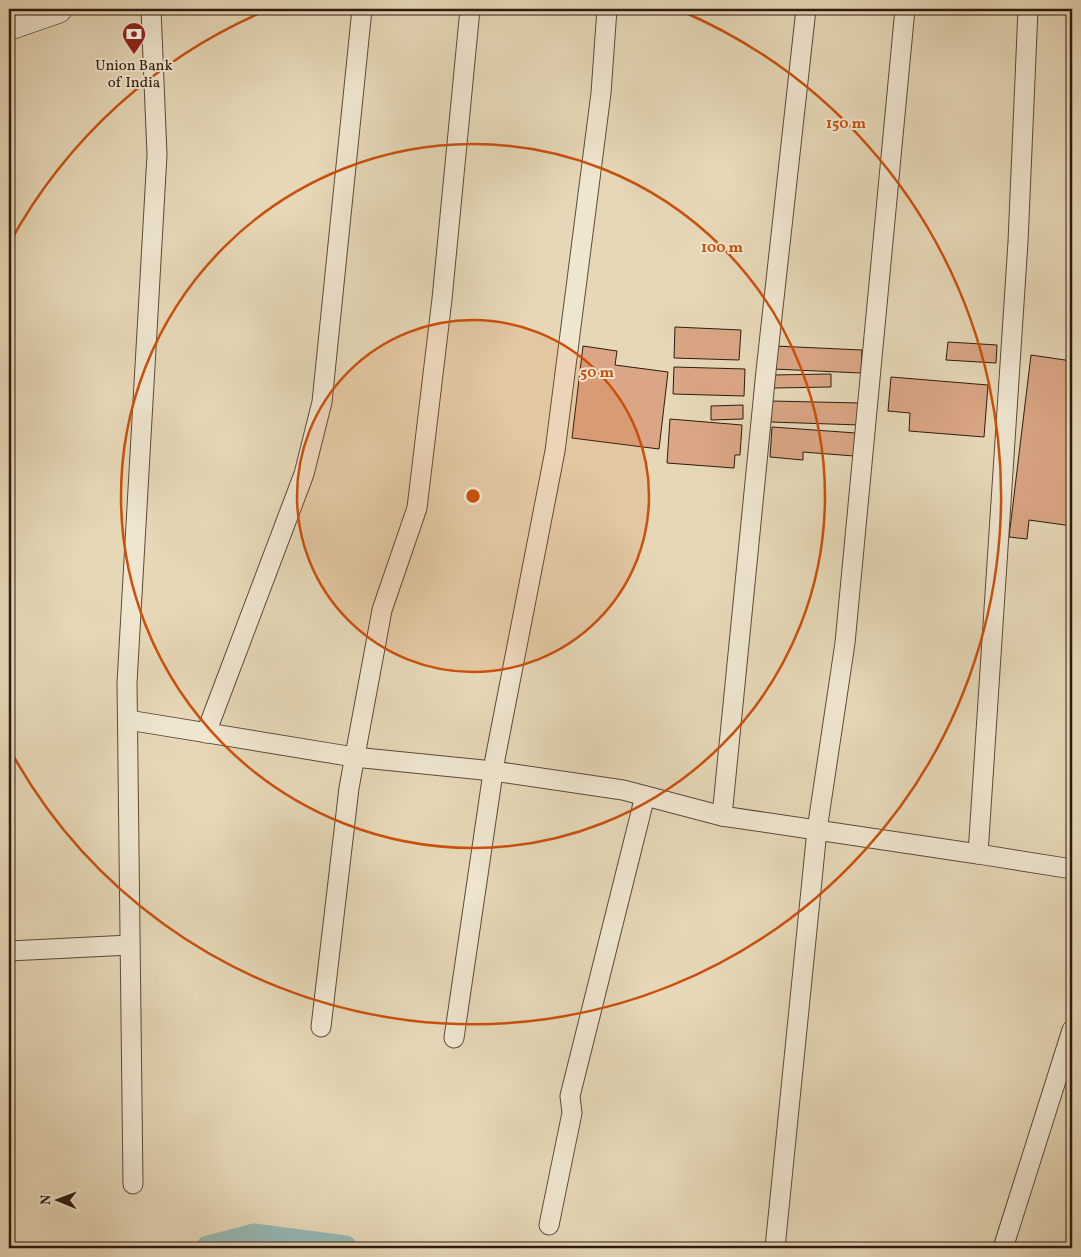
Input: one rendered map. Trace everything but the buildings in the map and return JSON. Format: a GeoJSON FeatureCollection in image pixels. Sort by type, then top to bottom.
{"type":"FeatureCollection","features":[{"type":"Feature","properties":{"kind":"main road"},"geometry":{"type":"LineString","coordinates":[[9,26],[58,9]]}},
{"type":"Feature","properties":{"kind":"street"},"geometry":{"type":"LineString","coordinates":[[133,1184],[127,683],[157,155],[151,9]]}},
{"type":"Feature","properties":{"kind":"street"},"geometry":{"type":"LineString","coordinates":[[206,733],[304,474],[322,402],[362,9]]}},
{"type":"Feature","properties":{"kind":"street"},"geometry":{"type":"LineString","coordinates":[[321,1027],[348,788],[382,610],[417,508],[440,309],[470,9]]}},
{"type":"Feature","properties":{"kind":"street"},"geometry":{"type":"LineString","coordinates":[[454,1038],[493,771],[554,450],[601,93],[607,9]]}},
{"type":"Feature","properties":{"kind":"street"},"geometry":{"type":"LineString","coordinates":[[722,816],[806,9]]}},
{"type":"Feature","properties":{"kind":"street"},"geometry":{"type":"LineString","coordinates":[[775,1248],[817,830],[845,644],[905,9]]}},
{"type":"Feature","properties":{"kind":"street"},"geometry":{"type":"LineString","coordinates":[[978,854],[1018,242],[1028,9]]}},
{"type":"Feature","properties":{"kind":"street"},"geometry":{"type":"LineString","coordinates":[[128,720],[354,757],[493,771],[623,790],[722,816],[1072,868]]}},
{"type":"Feature","properties":{"kind":"street"},"geometry":{"type":"LineString","coordinates":[[549,1225],[572,1113],[570,1096],[645,796]]}},
{"type":"Feature","properties":{"kind":"street"},"geometry":{"type":"LineString","coordinates":[[9,950],[130,945]]}},
{"type":"Feature","properties":{"kind":"street"},"geometry":{"type":"LineString","coordinates":[[1003,1248],[1072,1030]]}},
{"type":"Feature","properties":{"kind":"waterway"},"geometry":{"type":"LineString","coordinates":[[208,1248],[254,1236],[345,1248]]}},
{"type":"Feature","properties":{"kind":"place","name":"Union Bank of India"},"geometry":{"type":"Point","coordinates":[134,55]}}]}
